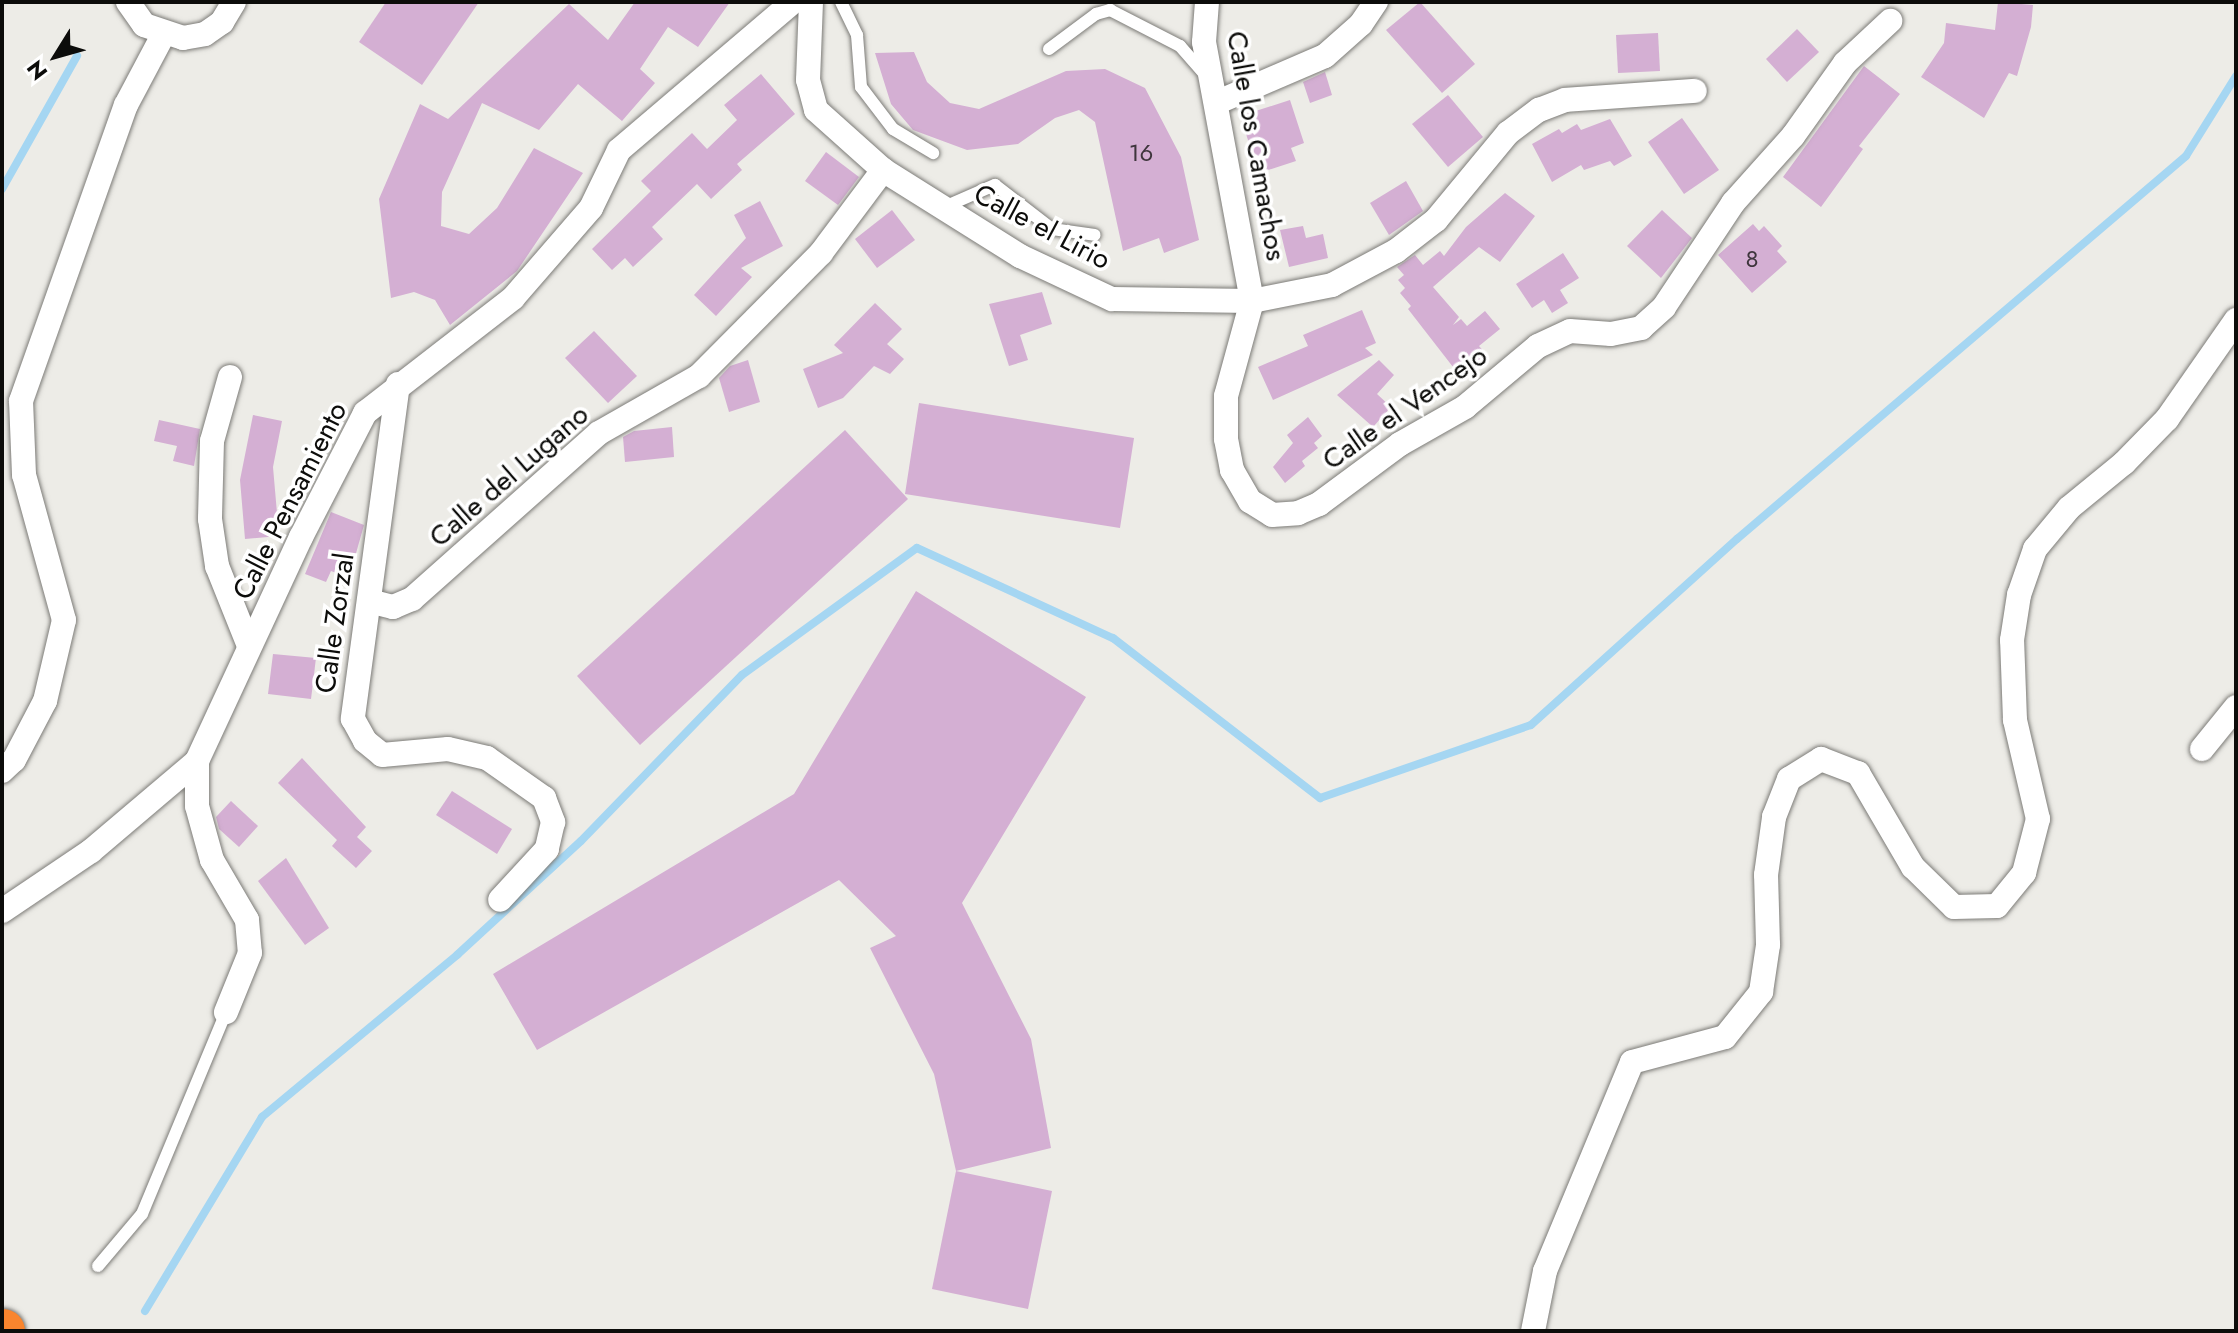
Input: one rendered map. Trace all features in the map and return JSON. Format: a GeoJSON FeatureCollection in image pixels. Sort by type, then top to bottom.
{"type":"FeatureCollection","features":[{"type":"Feature","properties":{"kind":"street"},"geometry":{"type":"LineString","coordinates":[[128,2],[144,25],[163,35],[205,34],[222,22],[234,2]]}},
{"type":"Feature","properties":{"kind":"street","name":"Calle Pensamiento"},"geometry":{"type":"LineString","coordinates":[[2,911],[91,851],[197,761],[249,646],[365,413],[398,384],[513,298],[591,208],[619,150],[793,2]]}},
{"type":"Feature","properties":{"kind":"street","name":"Calle el Lirio"},"geometry":{"type":"LineString","coordinates":[[811,2],[808,80],[816,110],[883,170],[942,208],[1020,256],[1112,299],[1252,301],[1332,285],[1396,251],[1436,220],[1508,133],[1539,110],[1565,100],[1695,91]]}},
{"type":"Feature","properties":{"kind":"street","name":"Calle los Camachos"},"geometry":{"type":"LineString","coordinates":[[1207,2],[1204,42],[1216,93],[1252,301]]}},
{"type":"Feature","properties":{"kind":"street"},"geometry":{"type":"LineString","coordinates":[[1216,93],[1325,56],[1361,24],[1376,2]]}},
{"type":"Feature","properties":{"kind":"street","name":"Calle el Vencejo"},"geometry":{"type":"LineString","coordinates":[[1252,301],[1226,396],[1229,454],[1250,501],[1272,515],[1298,513],[1465,407],[1538,346],[1570,331],[1611,334],[1641,328],[1664,307],[1733,203],[1793,136],[1845,63],[1890,21]]}},
{"type":"Feature","properties":{"kind":"street"},"geometry":{"type":"LineString","coordinates":[[2,771],[14,760],[45,701],[64,620],[24,475],[21,401],[126,105],[163,35]]}},
{"type":"Feature","properties":{"kind":"street","name":"Calle del Lugano"},"geometry":{"type":"LineString","coordinates":[[369,601],[393,607],[412,599],[599,433],[699,376],[821,253],[883,170]]}},
{"type":"Feature","properties":{"kind":"street"},"geometry":{"type":"LineString","coordinates":[[1533,1331],[1545,1271],[1632,1062],[1725,1037],[1761,992],[1768,945],[1766,875],[1774,817],[1789,779],[1821,759],[1858,773],[1913,867],[1954,907],[1997,906],[2024,873],[2038,819],[2015,720],[2012,640],[2019,595],[2035,549],[2069,508],[2124,463],[2167,419],[2236,320]]}},
{"type":"Feature","properties":{"kind":"street"},"geometry":{"type":"LineString","coordinates":[[230,377],[212,441],[210,519],[217,566],[249,646]]}},
{"type":"Feature","properties":{"kind":"street","name":"Calle Zorzal"},"geometry":{"type":"LineString","coordinates":[[398,384],[353,719],[365,741],[382,755],[448,749],[487,758],[544,798],[553,822],[547,849],[500,900]]}},
{"type":"Feature","properties":{"kind":"street"},"geometry":{"type":"LineString","coordinates":[[2202,749],[2236,707]]}},
{"type":"Feature","properties":{"kind":"street"},"geometry":{"type":"LineString","coordinates":[[197,761],[197,806],[212,860],[247,920],[250,953],[226,1012]]}},
{"type":"Feature","properties":{"kind":"lane"},"geometry":{"type":"LineString","coordinates":[[841,2],[857,35],[861,87],[893,129],[933,153]]}},
{"type":"Feature","properties":{"kind":"lane"},"geometry":{"type":"LineString","coordinates":[[1049,49],[1096,14],[1110,10],[1180,46],[1216,93]]}},
{"type":"Feature","properties":{"kind":"lane"},"geometry":{"type":"LineString","coordinates":[[942,208],[995,185],[1052,229],[1095,235]]}},
{"type":"Feature","properties":{"kind":"lane"},"geometry":{"type":"LineString","coordinates":[[98,1266],[142,1214],[226,1012]]}},
{"type":"Feature","properties":{"kind":"building"},"geometry":{"type":"Polygon","coordinates":[[[386,2],[479,2],[422,85],[359,42],[386,2]]]}},
{"type":"Feature","properties":{"kind":"building"},"geometry":{"type":"Polygon","coordinates":[[[635,2],[730,2],[698,47],[668,27],[640,69],[655,83],[622,121],[578,84],[539,130],[482,103],[442,192],[441,226],[469,234],[497,208],[534,148],[583,173],[517,271],[450,325],[435,300],[414,292],[391,298],[379,199],[420,104],[448,119],[569,4],[608,40],[635,2]]]}},
{"type":"Feature","properties":{"kind":"building"},"geometry":{"type":"Polygon","coordinates":[[[1420,2],[1475,64],[1442,93],[1386,30],[1420,2]]]}},
{"type":"Feature","properties":{"kind":"building"},"geometry":{"type":"Polygon","coordinates":[[[1998,2],[2033,5],[2031,27],[2017,76],[2009,73],[1984,118],[1921,77],[1944,43],[1946,23],[1995,30],[1998,2]]]}},
{"type":"Feature","properties":{"kind":"building"},"geometry":{"type":"Polygon","coordinates":[[[1797,29],[1819,52],[1787,82],[1766,59],[1797,29]]]}},
{"type":"Feature","properties":{"kind":"building"},"geometry":{"type":"Polygon","coordinates":[[[1658,33],[1660,71],[1618,73],[1616,35],[1658,33]]]}},
{"type":"Feature","properties":{"kind":"building"},"geometry":{"type":"Polygon","coordinates":[[[914,52],[927,82],[950,103],[979,109],[1066,71],[1105,69],[1145,88],[1181,157],[1199,240],[1164,253],[1159,238],[1123,251],[1095,122],[1079,110],[1055,118],[1018,144],[967,150],[913,130],[891,104],[875,53],[914,52]]]}},
{"type":"Feature","properties":{"kind":"building"},"geometry":{"type":"Polygon","coordinates":[[[1864,66],[1900,94],[1859,146],[1863,149],[1821,207],[1783,177],[1864,66]]]}},
{"type":"Feature","properties":{"kind":"building"},"geometry":{"type":"Polygon","coordinates":[[[1325,72],[1332,95],[1310,103],[1303,82],[1325,72]]]}},
{"type":"Feature","properties":{"kind":"building"},"geometry":{"type":"Polygon","coordinates":[[[761,74],[795,114],[737,164],[742,170],[711,199],[697,184],[652,227],[663,239],[633,267],[625,258],[612,270],[592,249],[651,191],[641,181],[692,133],[707,149],[737,120],[724,105],[761,74]]]}},
{"type":"Feature","properties":{"kind":"building"},"geometry":{"type":"Polygon","coordinates":[[[1448,95],[1483,137],[1448,167],[1412,124],[1448,95]]]}},
{"type":"Feature","properties":{"kind":"building"},"geometry":{"type":"Polygon","coordinates":[[[1290,100],[1304,143],[1291,148],[1296,161],[1259,173],[1240,116],[1290,100]]]}},
{"type":"Feature","properties":{"kind":"building"},"geometry":{"type":"Polygon","coordinates":[[[1682,118],[1719,170],[1684,194],[1648,142],[1682,118]]]}},
{"type":"Feature","properties":{"kind":"building"},"geometry":{"type":"Polygon","coordinates":[[[1610,119],[1632,156],[1614,166],[1610,161],[1584,170],[1581,165],[1552,182],[1532,144],[1559,129],[1562,133],[1577,124],[1581,130],[1610,119]]]}},
{"type":"Feature","properties":{"kind":"building"},"geometry":{"type":"Polygon","coordinates":[[[826,152],[859,177],[838,205],[805,181],[826,152]]]}},
{"type":"Feature","properties":{"kind":"building"},"geometry":{"type":"Polygon","coordinates":[[[1406,181],[1423,211],[1389,235],[1370,203],[1406,181]]]}},
{"type":"Feature","properties":{"kind":"building"},"geometry":{"type":"Polygon","coordinates":[[[1505,193],[1535,216],[1500,262],[1479,247],[1433,287],[1459,317],[1453,325],[1461,319],[1467,326],[1485,311],[1500,329],[1479,346],[1486,354],[1460,376],[1408,309],[1411,306],[1400,293],[1405,288],[1398,280],[1404,275],[1397,267],[1415,255],[1423,265],[1440,251],[1444,256],[1466,227],[1505,193]]]}},
{"type":"Feature","properties":{"kind":"building"},"geometry":{"type":"Polygon","coordinates":[[[760,201],[783,246],[741,268],[752,277],[716,316],[694,295],[746,238],[734,215],[760,201]]]}},
{"type":"Feature","properties":{"kind":"building"},"geometry":{"type":"Polygon","coordinates":[[[892,210],[915,240],[877,268],[855,239],[892,210]]]}},
{"type":"Feature","properties":{"kind":"building"},"geometry":{"type":"Polygon","coordinates":[[[1662,210],[1692,238],[1661,278],[1627,246],[1662,210]]]}},
{"type":"Feature","properties":{"kind":"building"},"geometry":{"type":"Polygon","coordinates":[[[1753,224],[1759,231],[1764,226],[1782,246],[1777,251],[1787,262],[1752,293],[1718,255],[1753,224]]]}},
{"type":"Feature","properties":{"kind":"building"},"geometry":{"type":"Polygon","coordinates":[[[1303,226],[1306,238],[1323,234],[1328,258],[1289,267],[1280,230],[1303,226]]]}},
{"type":"Feature","properties":{"kind":"building"},"geometry":{"type":"Polygon","coordinates":[[[1563,253],[1579,278],[1560,290],[1568,303],[1552,313],[1544,300],[1532,308],[1516,284],[1563,253]]]}},
{"type":"Feature","properties":{"kind":"building"},"geometry":{"type":"Polygon","coordinates":[[[1042,292],[1052,324],[1020,335],[1028,360],[1009,366],[989,304],[1042,292]]]}},
{"type":"Feature","properties":{"kind":"building"},"geometry":{"type":"Polygon","coordinates":[[[875,303],[902,329],[887,344],[904,359],[890,374],[874,366],[843,398],[818,408],[803,369],[843,353],[834,345],[875,303]]]}},
{"type":"Feature","properties":{"kind":"building"},"geometry":{"type":"Polygon","coordinates":[[[1362,310],[1376,343],[1365,348],[1373,355],[1273,400],[1258,367],[1308,346],[1303,335],[1362,310]]]}},
{"type":"Feature","properties":{"kind":"building"},"geometry":{"type":"Polygon","coordinates":[[[594,331],[637,376],[608,403],[565,358],[594,331]]]}},
{"type":"Feature","properties":{"kind":"building"},"geometry":{"type":"Polygon","coordinates":[[[748,360],[760,402],[729,412],[719,378],[730,366],[748,360]]]}},
{"type":"Feature","properties":{"kind":"building"},"geometry":{"type":"Polygon","coordinates":[[[1379,360],[1394,375],[1377,394],[1391,407],[1373,427],[1337,395],[1379,360]]]}},
{"type":"Feature","properties":{"kind":"building"},"geometry":{"type":"Polygon","coordinates":[[[919,403],[1134,438],[1120,528],[905,494],[919,403]]]}},
{"type":"Feature","properties":{"kind":"building"},"geometry":{"type":"Polygon","coordinates":[[[253,415],[282,421],[273,467],[279,536],[245,539],[240,480],[253,415]]]}},
{"type":"Feature","properties":{"kind":"building"},"geometry":{"type":"Polygon","coordinates":[[[1308,417],[1322,436],[1314,443],[1318,448],[1302,461],[1305,466],[1285,483],[1273,467],[1293,443],[1287,435],[1308,417]]]}},
{"type":"Feature","properties":{"kind":"building"},"geometry":{"type":"Polygon","coordinates":[[[159,420],[200,429],[194,466],[173,461],[177,446],[154,441],[159,420]]]}},
{"type":"Feature","properties":{"kind":"building"},"geometry":{"type":"Polygon","coordinates":[[[672,427],[674,457],[625,462],[623,437],[634,431],[672,427]]]}},
{"type":"Feature","properties":{"kind":"building"},"geometry":{"type":"Polygon","coordinates":[[[845,430],[908,499],[640,745],[577,676],[845,430]]]}},
{"type":"Feature","properties":{"kind":"building"},"geometry":{"type":"Polygon","coordinates":[[[331,512],[364,525],[349,578],[331,571],[326,582],[305,574],[331,512]]]}},
{"type":"Feature","properties":{"kind":"building"},"geometry":{"type":"Polygon","coordinates":[[[916,591],[1086,697],[962,903],[1031,1039],[1051,1148],[956,1171],[934,1074],[870,948],[896,936],[839,880],[537,1050],[493,974],[794,794],[916,591]]]}},
{"type":"Feature","properties":{"kind":"building"},"geometry":{"type":"Polygon","coordinates":[[[273,654],[316,658],[311,699],[268,694],[273,654]]]}},
{"type":"Feature","properties":{"kind":"building"},"geometry":{"type":"Polygon","coordinates":[[[302,758],[366,827],[357,837],[372,851],[356,868],[332,846],[337,840],[278,783],[302,758]]]}},
{"type":"Feature","properties":{"kind":"building"},"geometry":{"type":"Polygon","coordinates":[[[452,791],[512,829],[497,854],[436,815],[452,791]]]}},
{"type":"Feature","properties":{"kind":"building"},"geometry":{"type":"Polygon","coordinates":[[[231,801],[258,826],[239,847],[219,829],[216,817],[231,801]]]}},
{"type":"Feature","properties":{"kind":"building"},"geometry":{"type":"Polygon","coordinates":[[[286,858],[329,928],[305,945],[258,881],[286,858]]]}},
{"type":"Feature","properties":{"kind":"building"},"geometry":{"type":"Polygon","coordinates":[[[956,1171],[1052,1191],[1028,1309],[932,1289],[956,1171]]]}},
{"type":"Feature","properties":{"kind":"waterway"},"geometry":{"type":"LineString","coordinates":[[2,189],[77,56]]}},
{"type":"Feature","properties":{"kind":"waterway"},"geometry":{"type":"LineString","coordinates":[[145,1311],[262,1117],[457,955],[581,841],[742,675],[917,548],[1113,638],[1320,798],[1531,725],[1737,539],[2186,156],[2236,76]]}}]}
